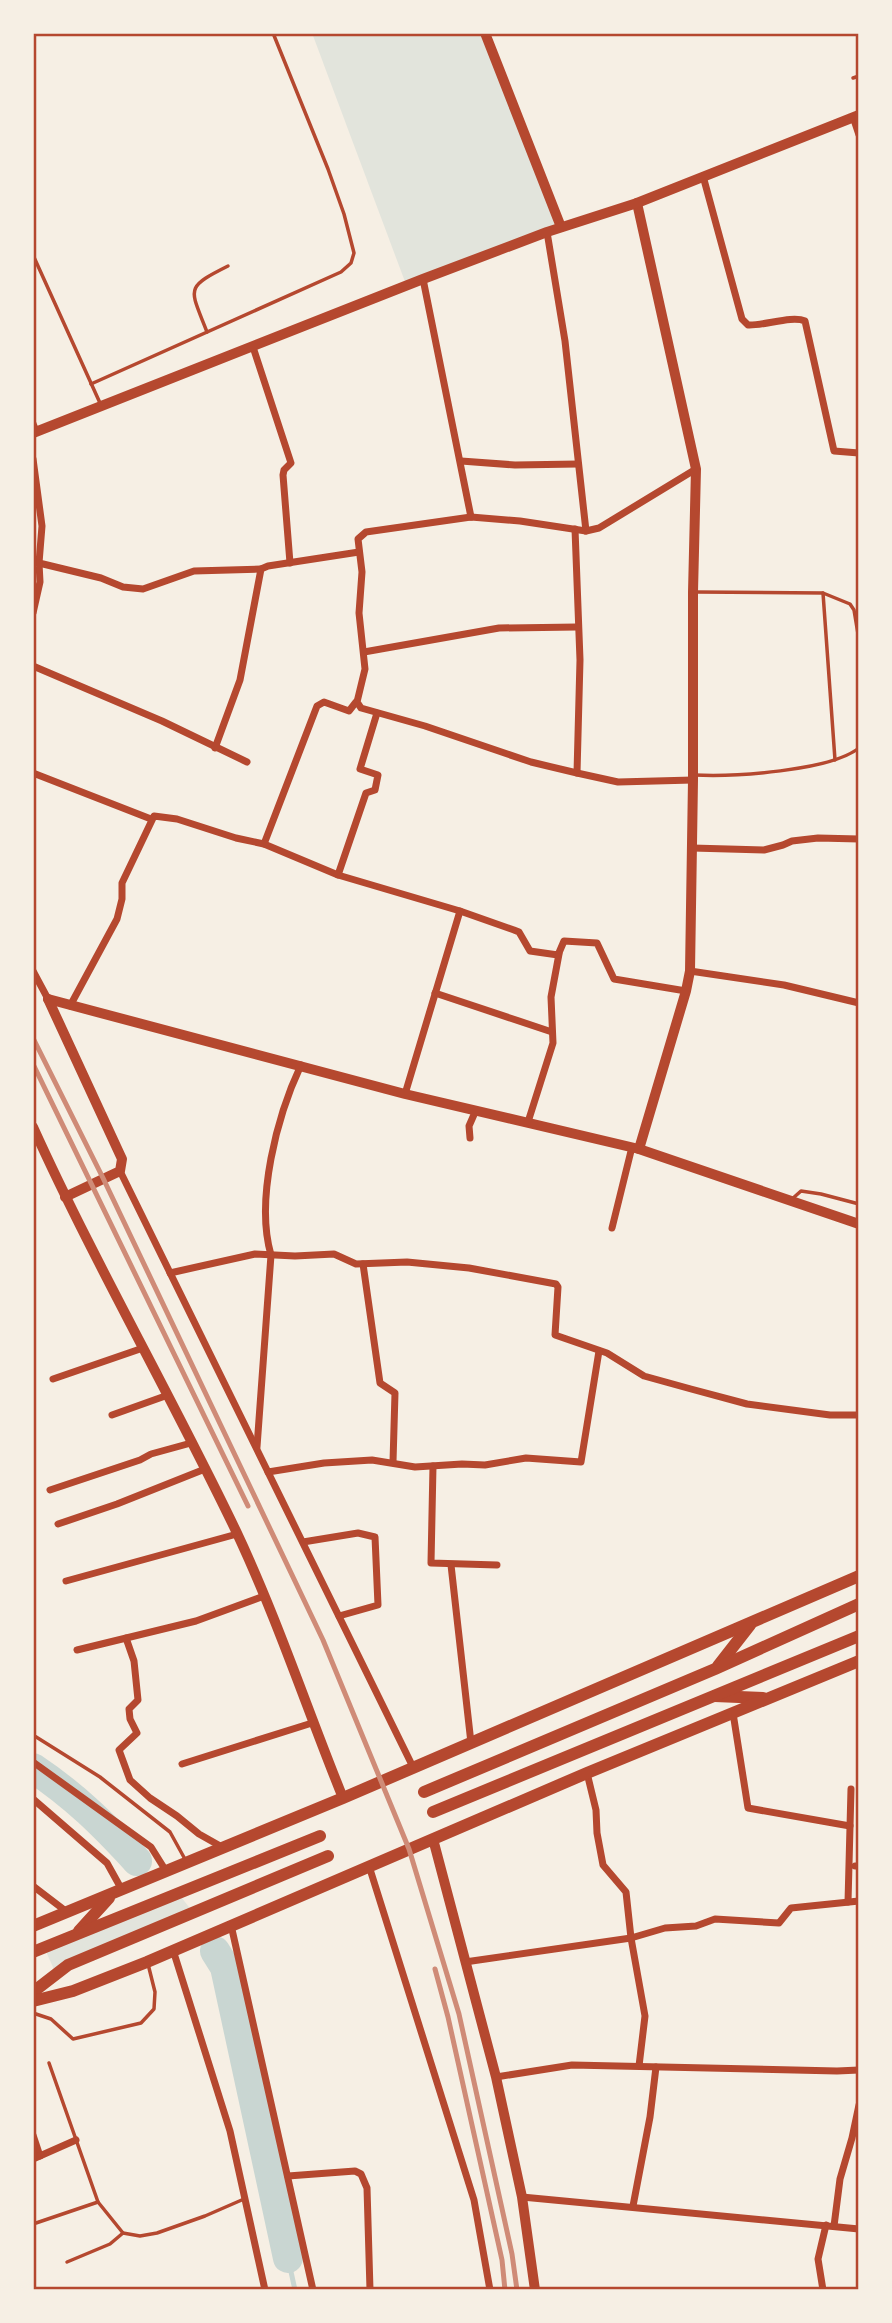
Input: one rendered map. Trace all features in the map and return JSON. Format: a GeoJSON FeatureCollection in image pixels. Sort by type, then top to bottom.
{"type":"FeatureCollection","features":[{"type":"Feature","properties":{"kind":"main road"},"geometry":{"type":"LineString","coordinates":[[36,432],[424,279],[561,227],[637,203],[856,116]]}},
{"type":"Feature","properties":{"kind":"main road"},"geometry":{"type":"LineString","coordinates":[[33,1926],[342,1798],[859,1576]]}},
{"type":"Feature","properties":{"kind":"main road"},"geometry":{"type":"LineString","coordinates":[[424,1792],[854,1608]]}},
{"type":"Feature","properties":{"kind":"main road"},"geometry":{"type":"LineString","coordinates":[[716,1669],[752,1622]]}},
{"type":"Feature","properties":{"kind":"main road"},"geometry":{"type":"LineString","coordinates":[[433,1812],[859,1633]]}},
{"type":"Feature","properties":{"kind":"main road"},"geometry":{"type":"LineString","coordinates":[[33,2001],[73,1991],[147,1962],[587,1773],[859,1661]]}},
{"type":"Feature","properties":{"kind":"main road"},"geometry":{"type":"LineString","coordinates":[[712,1696],[770,1698]]}},
{"type":"Feature","properties":{"kind":"main road"},"geometry":{"type":"LineString","coordinates":[[33,1952],[320,1836]]}},
{"type":"Feature","properties":{"kind":"main road"},"geometry":{"type":"LineString","coordinates":[[33,1992],[68,1965],[328,1856]]}},
{"type":"Feature","properties":{"kind":"main road"},"geometry":{"type":"LineString","coordinates":[[77,1934],[117,1893]]}},
{"type":"Feature","properties":{"kind":"street"},"geometry":{"type":"LineString","coordinates":[[485,33],[561,227]]}},
{"type":"Feature","properties":{"kind":"street"},"geometry":{"type":"LineString","coordinates":[[856,116],[859,135]]}},
{"type":"Feature","properties":{"kind":"street"},"geometry":{"type":"LineString","coordinates":[[703,176],[742,319],[748,325],[755,326],[797,319],[805,321],[834,451],[859,453]]}},
{"type":"Feature","properties":{"kind":"street"},"geometry":{"type":"LineString","coordinates":[[612,1228],[690,971],[696,469],[637,203]]}},
{"type":"Feature","properties":{"kind":"street"},"geometry":{"type":"LineString","coordinates":[[547,232],[565,341],[586,531]]}},
{"type":"Feature","properties":{"kind":"street"},"geometry":{"type":"LineString","coordinates":[[424,279],[471,517]]}},
{"type":"Feature","properties":{"kind":"street"},"geometry":{"type":"LineString","coordinates":[[253,347],[291,463],[283,475],[290,563]]}},
{"type":"Feature","properties":{"kind":"street"},"geometry":{"type":"LineString","coordinates":[[33,458],[42,526],[36,562],[40,582],[33,613]]}},
{"type":"Feature","properties":{"kind":"street"},"geometry":{"type":"LineString","coordinates":[[461,461],[515,465],[578,464]]}},
{"type":"Feature","properties":{"kind":"street"},"geometry":{"type":"LineString","coordinates":[[264,844],[317,706],[324,702],[349,712],[356,702],[365,668],[359,613],[362,572],[359,539],[366,533],[471,517],[586,531],[599,528],[696,469]]}},
{"type":"Feature","properties":{"kind":"street"},"geometry":{"type":"LineString","coordinates":[[575,529],[580,660],[577,773]]}},
{"type":"Feature","properties":{"kind":"street"},"geometry":{"type":"LineString","coordinates":[[36,562],[101,578],[123,587],[143,589],[194,571],[261,569],[359,552]]}},
{"type":"Feature","properties":{"kind":"street"},"geometry":{"type":"LineString","coordinates":[[215,748],[240,681],[261,569]]}},
{"type":"Feature","properties":{"kind":"street"},"geometry":{"type":"LineString","coordinates":[[364,652],[499,628],[577,627]]}},
{"type":"Feature","properties":{"kind":"street"},"geometry":{"type":"LineString","coordinates":[[33,666],[162,721],[247,762]]}},
{"type":"Feature","properties":{"kind":"street"},"geometry":{"type":"LineString","coordinates":[[356,702],[361,708],[531,762],[577,773],[618,782],[694,778]]}},
{"type":"Feature","properties":{"kind":"street"},"geometry":{"type":"LineString","coordinates":[[338,874],[366,793],[375,790],[378,775],[360,769],[377,713]]}},
{"type":"Feature","properties":{"kind":"street"},"geometry":{"type":"LineString","coordinates":[[33,773],[151,819]]}},
{"type":"Feature","properties":{"kind":"street"},"geometry":{"type":"LineString","coordinates":[[71,1006],[117,919],[122,900],[122,883],[154,816],[164,816],[264,844],[338,874],[519,932],[530,951],[559,954]]}},
{"type":"Feature","properties":{"kind":"street"},"geometry":{"type":"LineString","coordinates":[[692,848],[764,850],[805,839],[859,839]]}},
{"type":"Feature","properties":{"kind":"street"},"geometry":{"type":"LineString","coordinates":[[405,1094],[460,911]]}},
{"type":"Feature","properties":{"kind":"street"},"geometry":{"type":"LineString","coordinates":[[528,1122],[551,1049],[551,997],[564,941],[597,943],[614,979],[686,991]]}},
{"type":"Feature","properties":{"kind":"street"},"geometry":{"type":"LineString","coordinates":[[33,971],[121,1159],[120,1171],[413,1767]]}},
{"type":"Feature","properties":{"kind":"street"},"geometry":{"type":"LineString","coordinates":[[690,971],[784,985],[859,1003]]}},
{"type":"Feature","properties":{"kind":"street"},"geometry":{"type":"LineString","coordinates":[[435,993],[552,1032]]}},
{"type":"Feature","properties":{"kind":"street"},"geometry":{"type":"LineString","coordinates":[[48,999],[405,1094],[636,1148],[859,1224]]}},
{"type":"Feature","properties":{"kind":"street"},"geometry":{"type":"LineString","coordinates":[[257,1450],[271,1255],[268,1244],[267,1203],[270,1167],[289,1092],[301,1065]]}},
{"type":"Feature","properties":{"kind":"street"},"geometry":{"type":"LineString","coordinates":[[470,1138],[468,1130],[476,1110]]}},
{"type":"Feature","properties":{"kind":"street"},"geometry":{"type":"LineString","coordinates":[[33,1126],[65,1197],[237,1534],[284,1640],[312,1723],[342,1798]]}},
{"type":"Feature","properties":{"kind":"street"},"geometry":{"type":"LineString","coordinates":[[65,1197],[120,1171]]}},
{"type":"Feature","properties":{"kind":"street"},"geometry":{"type":"LineString","coordinates":[[170,1273],[242,1256],[334,1254],[356,1264],[407,1262],[468,1268],[556,1284],[558,1287],[554,1334],[607,1353],[644,1376],[747,1404],[830,1415],[859,1415]]}},
{"type":"Feature","properties":{"kind":"street"},"geometry":{"type":"LineString","coordinates":[[363,1264],[380,1384],[395,1393],[393,1462]]}},
{"type":"Feature","properties":{"kind":"street"},"geometry":{"type":"LineString","coordinates":[[53,1378],[143,1348]]}},
{"type":"Feature","properties":{"kind":"street"},"geometry":{"type":"LineString","coordinates":[[268,1472],[324,1463],[372,1460],[415,1467],[485,1465],[526,1458],[581,1462],[599,1351]]}},
{"type":"Feature","properties":{"kind":"street"},"geometry":{"type":"LineString","coordinates":[[112,1415],[168,1395]]}},
{"type":"Feature","properties":{"kind":"street"},"geometry":{"type":"LineString","coordinates":[[50,1490],[151,1454],[191,1443]]}},
{"type":"Feature","properties":{"kind":"street"},"geometry":{"type":"LineString","coordinates":[[433,1466],[431,1563],[497,1566]]}},
{"type":"Feature","properties":{"kind":"street"},"geometry":{"type":"LineString","coordinates":[[58,1524],[205,1469]]}},
{"type":"Feature","properties":{"kind":"street"},"geometry":{"type":"LineString","coordinates":[[66,1581],[237,1534]]}},
{"type":"Feature","properties":{"kind":"street"},"geometry":{"type":"LineString","coordinates":[[303,1542],[358,1534],[374,1537],[378,1605],[339,1616]]}},
{"type":"Feature","properties":{"kind":"street"},"geometry":{"type":"LineString","coordinates":[[451,1564],[471,1743]]}},
{"type":"Feature","properties":{"kind":"street"},"geometry":{"type":"LineString","coordinates":[[77,1650],[196,1621],[264,1596]]}},
{"type":"Feature","properties":{"kind":"street"},"geometry":{"type":"LineString","coordinates":[[126,1638],[134,1661],[138,1700],[129,1709],[130,1719],[137,1733],[119,1750],[130,1780],[199,1834],[223,1847]]}},
{"type":"Feature","properties":{"kind":"street"},"geometry":{"type":"LineString","coordinates":[[733,1713],[748,1808],[850,1826]]}},
{"type":"Feature","properties":{"kind":"street"},"geometry":{"type":"LineString","coordinates":[[182,1764],[312,1723]]}},
{"type":"Feature","properties":{"kind":"street"},"geometry":{"type":"LineString","coordinates":[[33,1762],[151,1847],[164,1873]]}},
{"type":"Feature","properties":{"kind":"street"},"geometry":{"type":"LineString","coordinates":[[587,1773],[596,1810],[603,1865],[626,1892],[645,2016],[639,2066]]}},
{"type":"Feature","properties":{"kind":"street"},"geometry":{"type":"LineString","coordinates":[[848,1902],[852,1789]]}},
{"type":"Feature","properties":{"kind":"street"},"geometry":{"type":"LineString","coordinates":[[33,1798],[107,1863],[117,1893]]}},
{"type":"Feature","properties":{"kind":"street"},"geometry":{"type":"LineString","coordinates":[[433,1839],[496,2077],[522,2197],[535,2290]]}},
{"type":"Feature","properties":{"kind":"street"},"geometry":{"type":"LineString","coordinates":[[369,1866],[474,2200],[490,2290]]}},
{"type":"Feature","properties":{"kind":"street"},"geometry":{"type":"LineString","coordinates":[[33,1886],[67,1912]]}},
{"type":"Feature","properties":{"kind":"street"},"geometry":{"type":"LineString","coordinates":[[466,1962],[631,1938],[665,1928],[696,1926],[715,1919],[779,1923],[791,1908],[859,1901]]}},
{"type":"Feature","properties":{"kind":"street"},"geometry":{"type":"LineString","coordinates":[[232,1926],[313,2290]]}},
{"type":"Feature","properties":{"kind":"street"},"geometry":{"type":"LineString","coordinates":[[173,1950],[230,2131],[265,2290]]}},
{"type":"Feature","properties":{"kind":"street"},"geometry":{"type":"LineString","coordinates":[[496,2077],[572,2065],[859,2070]]}},
{"type":"Feature","properties":{"kind":"street"},"geometry":{"type":"LineString","coordinates":[[633,2206],[650,2117],[656,2067]]}},
{"type":"Feature","properties":{"kind":"street"},"geometry":{"type":"LineString","coordinates":[[823,2290],[818,2259],[830,2226],[859,2105]]}},
{"type":"Feature","properties":{"kind":"street"},"geometry":{"type":"LineString","coordinates":[[33,2135],[37,2157],[76,2140]]}},
{"type":"Feature","properties":{"kind":"street"},"geometry":{"type":"LineString","coordinates":[[288,2176],[355,2171],[361,2174],[367,2188],[370,2290]]}},
{"type":"Feature","properties":{"kind":"street"},"geometry":{"type":"LineString","coordinates":[[522,2197],[859,2229]]}},
{"type":"Feature","properties":{"kind":"lane"},"geometry":{"type":"LineString","coordinates":[[91,384],[341,272],[351,263],[354,253],[328,169],[273,33]]}},
{"type":"Feature","properties":{"kind":"lane"},"geometry":{"type":"LineString","coordinates":[[853,78],[859,76]]}},
{"type":"Feature","properties":{"kind":"lane"},"geometry":{"type":"LineString","coordinates":[[33,256],[102,406]]}},
{"type":"Feature","properties":{"kind":"lane"},"geometry":{"type":"LineString","coordinates":[[207,332],[195,302],[194,289],[199,280],[228,266]]}},
{"type":"Feature","properties":{"kind":"lane"},"geometry":{"type":"LineString","coordinates":[[33,419],[36,432]]}},
{"type":"Feature","properties":{"kind":"lane"},"geometry":{"type":"LineString","coordinates":[[693,592],[823,593],[850,604],[854,610],[859,640]]}},
{"type":"Feature","properties":{"kind":"lane"},"geometry":{"type":"LineString","coordinates":[[823,593],[835,761]]}},
{"type":"Feature","properties":{"kind":"lane"},"geometry":{"type":"LineString","coordinates":[[694,778],[823,765],[859,748]]}},
{"type":"Feature","properties":{"kind":"lane"},"geometry":{"type":"LineString","coordinates":[[791,1200],[801,1191],[859,1205]]}},
{"type":"Feature","properties":{"kind":"lane"},"geometry":{"type":"LineString","coordinates":[[33,1735],[100,1777],[170,1832],[187,1862]]}},
{"type":"Feature","properties":{"kind":"lane"},"geometry":{"type":"LineString","coordinates":[[33,2013],[51,2019],[73,2039],[141,2023],[154,2009],[155,1992],[147,1962]]}},
{"type":"Feature","properties":{"kind":"lane"},"geometry":{"type":"LineString","coordinates":[[49,2063],[98,2202],[123,2233],[140,2236],[156,2232],[205,2216],[244,2199]]}},
{"type":"Feature","properties":{"kind":"lane"},"geometry":{"type":"LineString","coordinates":[[36,2223],[98,2202]]}},
{"type":"Feature","properties":{"kind":"lane"},"geometry":{"type":"LineString","coordinates":[[67,2262],[110,2244],[123,2233]]}},
{"type":"Feature","properties":{"kind":"shaded area"},"geometry":{"type":"Polygon","coordinates":[[[312,33],[485,33],[561,227],[407,287],[312,33]]]}},
{"type":"Feature","properties":{"kind":"shaded area"},"geometry":{"type":"Polygon","coordinates":[[[178,1893],[192,1911],[56,1974],[44,1947],[178,1893]]]}},
{"type":"Feature","properties":{"kind":"waterway"},"geometry":{"type":"LineString","coordinates":[[33,1768],[88,1812],[137,1861]]}},
{"type":"Feature","properties":{"kind":"waterway"},"geometry":{"type":"LineString","coordinates":[[215,1951],[225,1967],[288,2258]]}},
{"type":"Feature","properties":{"kind":"waterway"},"geometry":{"type":"LineString","coordinates":[[288,2258],[295,2290]]}},
{"type":"Feature","properties":{"kind":"railway"},"geometry":{"type":"LineString","coordinates":[[33,1038],[103,1178],[323,1640],[409,1849],[459,2014],[512,2254],[517,2290]]}},
{"type":"Feature","properties":{"kind":"railway"},"geometry":{"type":"LineString","coordinates":[[33,1064],[248,1506]]}},
{"type":"Feature","properties":{"kind":"railway"},"geometry":{"type":"LineString","coordinates":[[435,1969],[502,2260],[505,2290]]}}]}
